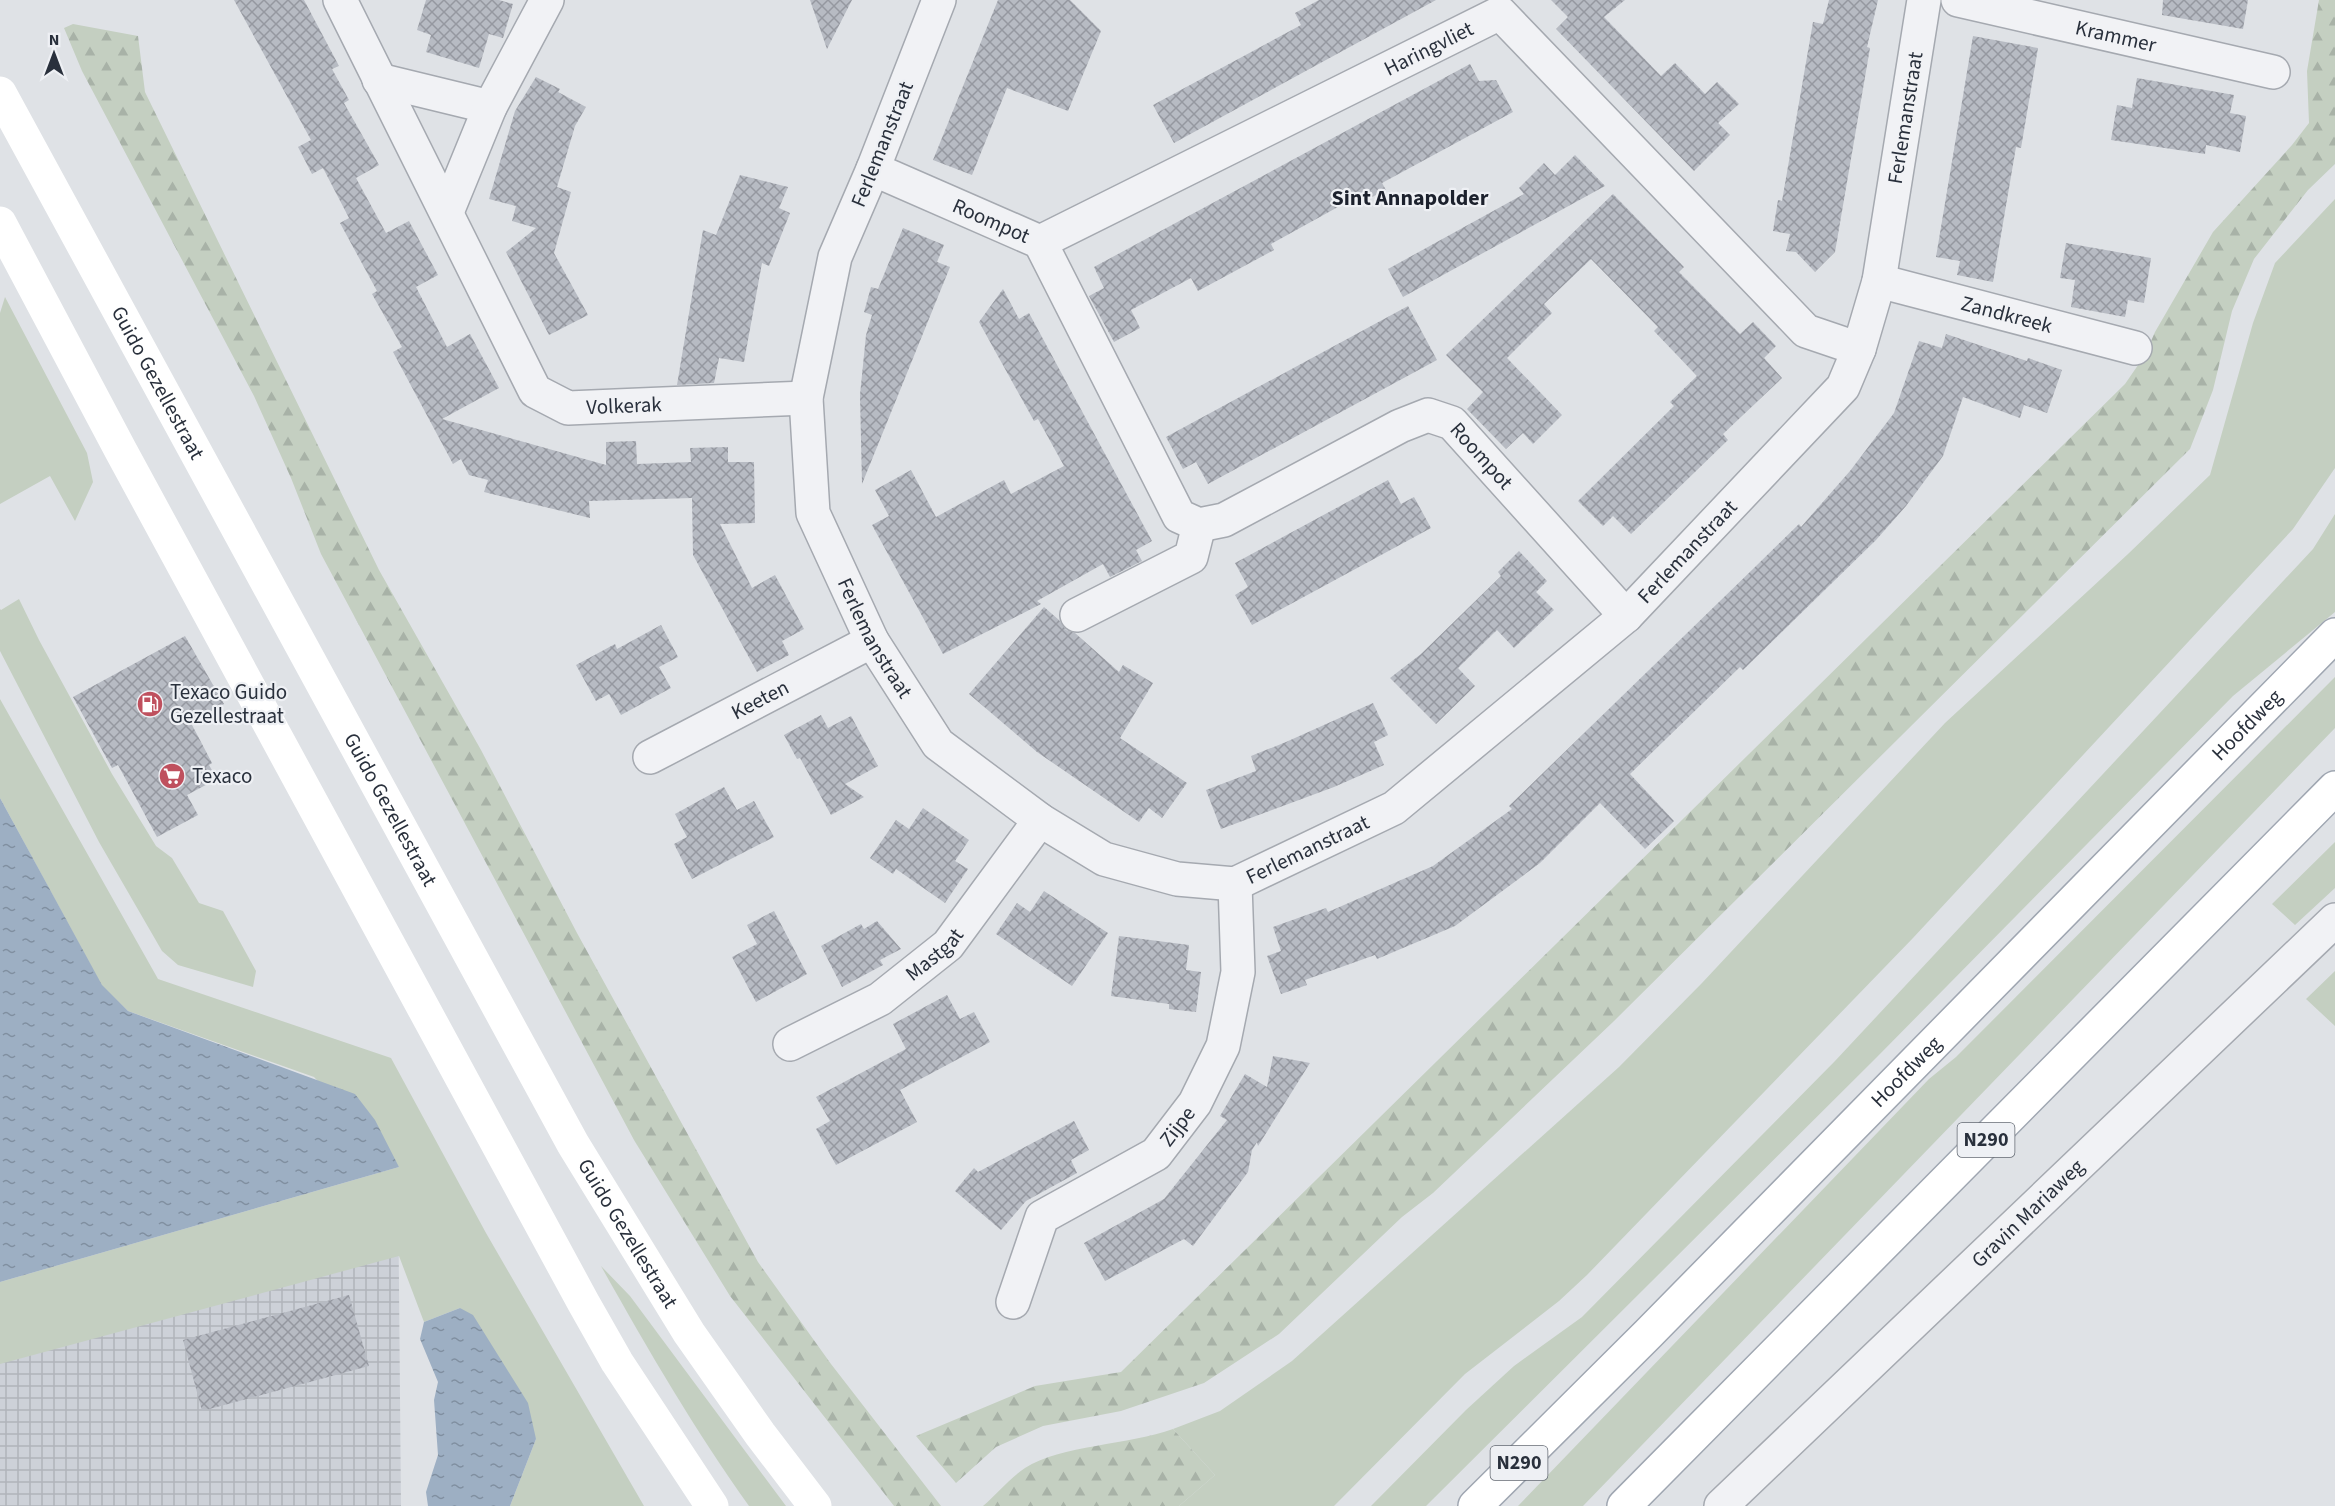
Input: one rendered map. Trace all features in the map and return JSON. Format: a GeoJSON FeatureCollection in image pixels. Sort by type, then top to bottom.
{"type":"FeatureCollection","features":[{"type":"Feature","properties":{"kind":"main road","name":"Guido Gezellestraat"},"geometry":{"type":"LineString","coordinates":[[0,93],[573,1144],[689,1333],[760,1434],[815,1506]]}},
{"type":"Feature","properties":{"kind":"main road"},"geometry":{"type":"LineString","coordinates":[[0,223],[121,452],[583,1302],[617,1362],[712,1506]]}},
{"type":"Feature","properties":{"kind":"main road","name":"Hoofdweg"},"geometry":{"type":"LineString","coordinates":[[1475,1506],[1641,1342],[2335,635]]}},
{"type":"Feature","properties":{"kind":"main road","name":"N290"},"geometry":{"type":"LineString","coordinates":[[1624,1506],[2335,789]]}},
{"type":"Feature","properties":{"kind":"street","name":"Volkerak"},"geometry":{"type":"LineString","coordinates":[[340,0],[535,391],[568,408],[806,398]]}},
{"type":"Feature","properties":{"kind":"street"},"geometry":{"type":"LineString","coordinates":[[447,212],[490,107],[547,0]]}},
{"type":"Feature","properties":{"kind":"street","name":"Ferlemanstraat"},"geometry":{"type":"LineString","coordinates":[[939,0],[873,169],[835,257],[806,398],[813,513],[872,641],[938,744],[1040,820],[1104,859],[1177,879],[1235,884],[1394,808],[1626,616],[1843,387],[1859,349],[1879,281],[1924,0]]}},
{"type":"Feature","properties":{"kind":"street","name":"Krammer"},"geometry":{"type":"LineString","coordinates":[[1958,0],[2272,72]]}},
{"type":"Feature","properties":{"kind":"street","name":"Haringvliet"},"geometry":{"type":"LineString","coordinates":[[1040,242],[1510,6],[1806,331],[1859,349]]}},
{"type":"Feature","properties":{"kind":"street"},"geometry":{"type":"LineString","coordinates":[[379,81],[490,107]]}},
{"type":"Feature","properties":{"kind":"street","name":"Roompot"},"geometry":{"type":"LineString","coordinates":[[873,169],[1040,242],[1179,516],[1199,525],[1224,520],[1400,426],[1428,415],[1452,423],[1626,616]]}},
{"type":"Feature","properties":{"kind":"street","name":"Zandkreek"},"geometry":{"type":"LineString","coordinates":[[1879,281],[2135,348]]}},
{"type":"Feature","properties":{"kind":"street"},"geometry":{"type":"LineString","coordinates":[[1077,615],[1191,557],[1199,525]]}},
{"type":"Feature","properties":{"kind":"street","name":"Keeten"},"geometry":{"type":"LineString","coordinates":[[650,757],[872,641]]}},
{"type":"Feature","properties":{"kind":"street","name":"Mastgat"},"geometry":{"type":"LineString","coordinates":[[790,1044],[880,999],[948,945],[1040,820]]}},
{"type":"Feature","properties":{"kind":"street","name":"Zijpe"},"geometry":{"type":"LineString","coordinates":[[1013,1302],[1042,1217],[1156,1154],[1195,1103],[1223,1046],[1238,972],[1235,884]]}},
{"type":"Feature","properties":{"kind":"street","name":"Gravin Mariaweg"},"geometry":{"type":"LineString","coordinates":[[1721,1506],[2335,920]]}},
{"type":"Feature","properties":{"kind":"shaded area"},"geometry":{"type":"Polygon","coordinates":[[[398,1176],[401,1506],[0,1506],[0,1286],[398,1176]]]}},
{"type":"Feature","properties":{"kind":"green space"},"geometry":{"type":"Polygon","coordinates":[[[2319,0],[2335,0],[2335,164],[2308,190],[2254,259],[2232,311],[2213,390],[2190,449],[1613,1022],[1433,1193],[1402,1217],[1279,1334],[1204,1383],[1121,1411],[1043,1426],[996,1447],[956,1483],[916,1436],[1035,1386],[1121,1372],[2125,384],[2145,355],[2155,332],[2213,232],[2309,123],[2307,71],[2319,0]]]}},
{"type":"Feature","properties":{"kind":"green space"},"geometry":{"type":"Polygon","coordinates":[[[73,24],[138,36],[145,92],[379,570],[481,750],[577,933],[758,1262],[831,1364],[941,1506],[894,1506],[730,1296],[634,1140],[321,554],[291,478],[254,396],[82,71],[64,28],[73,24]]]}},
{"type":"Feature","properties":{"kind":"green space"},"geometry":{"type":"Polygon","coordinates":[[[2335,199],[2335,468],[2293,529],[1913,938],[1587,1275],[1559,1301],[1465,1374],[1334,1506],[1179,1506],[1215,1475],[1173,1429],[1220,1411],[1292,1361],[1619,1067],[1702,983],[1945,723],[2210,475],[2253,323],[2275,263],[2335,199]]]}},
{"type":"Feature","properties":{"kind":"green space"},"geometry":{"type":"Polygon","coordinates":[[[5,297],[87,453],[93,482],[75,521],[50,476],[0,504],[0,313],[5,297]]]}},
{"type":"Feature","properties":{"kind":"green space"},"geometry":{"type":"Polygon","coordinates":[[[2335,514],[2335,612],[2233,696],[1877,1057],[1426,1506],[1371,1506],[1466,1410],[1514,1366],[1582,1317],[1835,1061],[2313,549],[2335,514]]]}},
{"type":"Feature","properties":{"kind":"green space"},"geometry":{"type":"Polygon","coordinates":[[[19,599],[112,774],[156,846],[172,858],[199,903],[223,911],[256,971],[253,987],[178,965],[162,951],[99,842],[0,651],[0,609],[19,599]]]}},
{"type":"Feature","properties":{"kind":"green space"},"geometry":{"type":"Polygon","coordinates":[[[2335,677],[2335,728],[1583,1506],[1518,1506],[1929,1079],[1956,1057],[2335,677]]]}},
{"type":"Feature","properties":{"kind":"green space"},"geometry":{"type":"Polygon","coordinates":[[[0,699],[158,979],[391,1058],[486,1233],[644,1506],[510,1506],[536,1439],[460,1308],[424,1322],[399,1256],[0,1364],[0,1282],[399,1167],[314,1077],[128,1011],[102,986],[0,798],[0,699]]]}},
{"type":"Feature","properties":{"kind":"green space"},"geometry":{"type":"Polygon","coordinates":[[[2335,842],[2335,888],[2295,925],[2272,904],[2335,842]]]}},
{"type":"Feature","properties":{"kind":"green space"},"geometry":{"type":"Polygon","coordinates":[[[2335,971],[2335,1026],[2306,999],[2335,971]]]}},
{"type":"Feature","properties":{"kind":"green space"},"geometry":{"type":"Polygon","coordinates":[[[601,1266],[630,1296],[786,1506],[749,1506],[672,1388],[601,1266]]]}},
{"type":"Feature","properties":{"kind":"green space"},"geometry":{"type":"Polygon","coordinates":[[[1173,1429],[1215,1475],[1179,1506],[983,1506],[1019,1472],[1040,1460],[1057,1454],[1137,1439],[1173,1429]]]}},
{"type":"Feature","properties":{"kind":"water"},"geometry":{"type":"Polygon","coordinates":[[[0,798],[102,985],[128,1011],[355,1094],[375,1120],[399,1167],[0,1282],[0,798]]]}},
{"type":"Feature","properties":{"kind":"water"},"geometry":{"type":"Polygon","coordinates":[[[460,1308],[473,1315],[528,1403],[536,1439],[510,1506],[428,1506],[426,1492],[438,1455],[434,1400],[438,1382],[420,1339],[424,1322],[460,1308]]]}},
{"type":"Feature","properties":{"kind":"building"},"geometry":{"type":"Polygon","coordinates":[[[234,0],[304,0],[339,66],[332,69],[349,100],[344,103],[379,165],[356,178],[386,233],[409,221],[438,275],[416,287],[447,347],[470,334],[499,388],[442,419],[606,465],[606,442],[636,441],[637,464],[691,462],[690,448],[728,447],[728,462],[754,462],[755,523],[720,524],[752,588],[775,575],[804,629],[782,641],[789,655],[757,672],[693,555],[692,498],[589,501],[590,518],[484,492],[488,480],[469,475],[461,459],[453,464],[393,352],[402,347],[372,294],[377,291],[340,223],[349,218],[323,168],[312,174],[298,147],[311,140],[234,0]]]}},
{"type":"Feature","properties":{"kind":"building"},"geometry":{"type":"Polygon","coordinates":[[[426,0],[499,0],[513,4],[503,38],[489,34],[479,68],[426,52],[431,35],[417,30],[426,0]]]}},
{"type":"Feature","properties":{"kind":"building"},"geometry":{"type":"Polygon","coordinates":[[[810,0],[852,0],[827,49],[810,0]]]}},
{"type":"Feature","properties":{"kind":"building"},"geometry":{"type":"Polygon","coordinates":[[[998,0],[1070,0],[1101,31],[1068,111],[1007,88],[972,175],[933,160],[998,0]]]}},
{"type":"Feature","properties":{"kind":"building"},"geometry":{"type":"Polygon","coordinates":[[[1319,0],[1436,0],[1174,143],[1153,105],[1301,25],[1295,13],[1319,0]]]}},
{"type":"Feature","properties":{"kind":"building"},"geometry":{"type":"Polygon","coordinates":[[[1551,0],[1625,0],[1604,17],[1661,76],[1675,63],[1705,94],[1717,82],[1739,104],[1718,123],[1730,135],[1694,171],[1556,29],[1568,17],[1551,0]]]}},
{"type":"Feature","properties":{"kind":"building"},"geometry":{"type":"Polygon","coordinates":[[[1829,0],[1878,0],[1867,47],[1870,48],[1835,252],[1815,272],[1796,252],[1786,251],[1790,234],[1773,231],[1778,200],[1782,201],[1813,22],[1823,24],[1829,0]]]}},
{"type":"Feature","properties":{"kind":"building"},"geometry":{"type":"Polygon","coordinates":[[[2163,0],[2248,0],[2243,29],[2162,15],[2163,0]]]}},
{"type":"Feature","properties":{"kind":"building"},"geometry":{"type":"Polygon","coordinates":[[[1973,36],[2038,48],[2021,148],[2016,147],[1993,282],[1957,275],[1960,261],[1936,257],[1973,36]]]}},
{"type":"Feature","properties":{"kind":"building"},"geometry":{"type":"Polygon","coordinates":[[[1470,64],[1479,81],[1496,80],[1513,112],[1382,183],[1386,190],[1360,203],[1356,197],[1271,244],[1274,250],[1198,291],[1191,278],[1131,310],[1140,328],[1114,342],[1089,296],[1104,288],[1094,267],[1470,64]]]}},
{"type":"Feature","properties":{"kind":"building"},"geometry":{"type":"Polygon","coordinates":[[[536,77],[560,89],[558,92],[586,107],[575,126],[557,187],[571,192],[554,253],[588,315],[549,335],[506,252],[536,228],[512,221],[516,206],[489,199],[515,111],[536,77]]]}},
{"type":"Feature","properties":{"kind":"building"},"geometry":{"type":"Polygon","coordinates":[[[2137,78],[2234,95],[2230,113],[2246,116],[2240,152],[2206,145],[2205,154],[2111,140],[2117,105],[2132,108],[2137,78]]]}},
{"type":"Feature","properties":{"kind":"building"},"geometry":{"type":"Polygon","coordinates":[[[1575,155],[1605,186],[1403,297],[1388,269],[1524,194],[1519,188],[1544,163],[1555,175],[1575,155]]]}},
{"type":"Feature","properties":{"kind":"building"},"geometry":{"type":"Polygon","coordinates":[[[740,175],[788,187],[779,208],[790,213],[769,266],[762,263],[744,362],[719,358],[714,383],[677,385],[703,230],[716,235],[740,175]]]}},
{"type":"Feature","properties":{"kind":"building"},"geometry":{"type":"Polygon","coordinates":[[[1613,194],[1684,267],[1679,272],[1740,334],[1753,322],[1776,346],[1764,358],[1782,378],[1723,434],[1728,440],[1631,534],[1613,516],[1603,526],[1578,501],[1674,406],[1670,402],[1697,376],[1654,331],[1658,327],[1591,259],[1544,304],[1552,313],[1507,358],[1562,415],[1533,444],[1523,433],[1506,449],[1467,409],[1483,392],[1446,355],[1613,194]]]}},
{"type":"Feature","properties":{"kind":"building"},"geometry":{"type":"Polygon","coordinates":[[[903,228],[944,245],[937,262],[950,267],[862,484],[860,395],[866,335],[872,315],[864,312],[871,287],[878,289],[903,228]]]}},
{"type":"Feature","properties":{"kind":"building"},"geometry":{"type":"Polygon","coordinates":[[[2066,243],[2151,258],[2144,303],[2128,300],[2125,317],[2071,307],[2075,280],[2060,278],[2066,243]]]}},
{"type":"Feature","properties":{"kind":"building"},"geometry":{"type":"Polygon","coordinates":[[[1003,289],[1019,319],[1029,313],[1152,541],[1136,550],[1142,561],[1110,577],[1103,564],[1037,601],[1041,604],[943,654],[872,525],[889,516],[875,490],[911,470],[936,517],[1004,480],[1011,494],[1064,466],[1038,419],[1034,421],[979,322],[1003,289]]]}},
{"type":"Feature","properties":{"kind":"building"},"geometry":{"type":"Polygon","coordinates":[[[1408,306],[1437,360],[1208,484],[1196,462],[1183,469],[1166,437],[1408,306]]]}},
{"type":"Feature","properties":{"kind":"building"},"geometry":{"type":"Polygon","coordinates":[[[1946,334],[2062,370],[2047,413],[2024,405],[2020,418],[1963,397],[1943,456],[1906,506],[1876,540],[1743,670],[1740,667],[1630,774],[1674,821],[1645,849],[1600,803],[1540,863],[1455,926],[1377,959],[1375,955],[1305,980],[1307,985],[1281,994],[1267,956],[1281,951],[1273,927],[1326,908],[1328,912],[1433,866],[1512,809],[1509,806],[1799,524],[1801,527],[1850,471],[1894,413],[1919,341],[1942,348],[1946,334]]]}},
{"type":"Feature","properties":{"kind":"building"},"geometry":{"type":"Polygon","coordinates":[[[1388,480],[1401,504],[1414,497],[1431,528],[1252,625],[1235,595],[1248,587],[1235,563],[1388,480]]]}},
{"type":"Feature","properties":{"kind":"building"},"geometry":{"type":"Polygon","coordinates":[[[1519,551],[1547,581],[1536,592],[1554,610],[1514,648],[1497,630],[1458,668],[1475,686],[1436,724],[1390,678],[1421,654],[1501,576],[1498,572],[1519,551]]]}},
{"type":"Feature","properties":{"kind":"building"},"geometry":{"type":"Polygon","coordinates":[[[1044,607],[1059,620],[1066,630],[1075,633],[1119,672],[1123,665],[1153,683],[1120,738],[1187,783],[1162,818],[1149,808],[1139,822],[1037,752],[969,694],[1044,607]]]}},
{"type":"Feature","properties":{"kind":"building"},"geometry":{"type":"Polygon","coordinates":[[[661,625],[678,657],[659,667],[671,688],[621,715],[609,694],[596,701],[576,665],[615,644],[617,649],[661,625]]]}},
{"type":"Feature","properties":{"kind":"building"},"geometry":{"type":"Polygon","coordinates":[[[185,636],[224,704],[191,723],[212,763],[209,765],[217,779],[187,795],[198,815],[157,837],[118,765],[112,768],[73,697],[185,636]]]}},
{"type":"Feature","properties":{"kind":"building"},"geometry":{"type":"Polygon","coordinates":[[[1373,703],[1388,735],[1374,742],[1384,765],[1334,787],[1221,829],[1206,790],[1256,771],[1251,756],[1373,703]]]}},
{"type":"Feature","properties":{"kind":"building"},"geometry":{"type":"Polygon","coordinates":[[[821,715],[828,728],[851,716],[878,766],[845,784],[864,797],[831,815],[800,758],[797,759],[784,735],[821,715]]]}},
{"type":"Feature","properties":{"kind":"building"},"geometry":{"type":"Polygon","coordinates":[[[724,787],[737,810],[754,801],[774,837],[692,879],[674,844],[687,837],[675,814],[724,787]]]}},
{"type":"Feature","properties":{"kind":"building"},"geometry":{"type":"Polygon","coordinates":[[[923,808],[969,840],[955,861],[968,869],[945,903],[896,869],[893,874],[870,858],[896,820],[909,829],[923,808]]]}},
{"type":"Feature","properties":{"kind":"building"},"geometry":{"type":"Polygon","coordinates":[[[1044,891],[1108,933],[1072,986],[996,934],[1017,903],[1030,912],[1044,891]]]}},
{"type":"Feature","properties":{"kind":"building"},"geometry":{"type":"Polygon","coordinates":[[[774,911],[807,974],[756,1002],[732,957],[757,944],[747,925],[774,911]]]}},
{"type":"Feature","properties":{"kind":"building"},"geometry":{"type":"Polygon","coordinates":[[[877,921],[901,949],[880,960],[883,965],[842,987],[821,946],[861,924],[864,929],[877,921]]]}},
{"type":"Feature","properties":{"kind":"building"},"geometry":{"type":"Polygon","coordinates":[[[1119,936],[1189,945],[1186,970],[1201,972],[1196,1012],[1169,1009],[1169,1004],[1111,996],[1119,936]]]}},
{"type":"Feature","properties":{"kind":"building"},"geometry":{"type":"Polygon","coordinates":[[[947,995],[960,1019],[974,1012],[990,1042],[900,1090],[917,1122],[836,1165],[816,1129],[830,1121],[816,1097],[906,1049],[893,1024],[947,995]]]}},
{"type":"Feature","properties":{"kind":"building"},"geometry":{"type":"Polygon","coordinates":[[[1273,1056],[1310,1063],[1258,1146],[1257,1142],[1252,1150],[1248,1172],[1193,1246],[1184,1239],[1105,1281],[1084,1243],[1164,1199],[1227,1120],[1220,1116],[1245,1074],[1267,1087],[1273,1056]]]}},
{"type":"Feature","properties":{"kind":"building"},"geometry":{"type":"Polygon","coordinates":[[[1074,1121],[1089,1150],[1071,1160],[1077,1173],[1026,1201],[1001,1230],[955,1191],[974,1168],[978,1172],[1074,1121]]]}},
{"type":"Feature","properties":{"kind":"building"},"geometry":{"type":"Polygon","coordinates":[[[349,1295],[369,1366],[202,1411],[183,1340],[349,1295]]]}},
{"type":"Feature","properties":{"kind":"place","name":"Texaco Guido Gezellestraat"},"geometry":{"type":"Point","coordinates":[150,704]}},
{"type":"Feature","properties":{"kind":"place","name":"Texaco"},"geometry":{"type":"Point","coordinates":[172,776]}},
{"type":"Feature","properties":{"kind":"district","name":"Sint Annapolder"},"geometry":{"type":"Point","coordinates":[1410,198]}}]}
